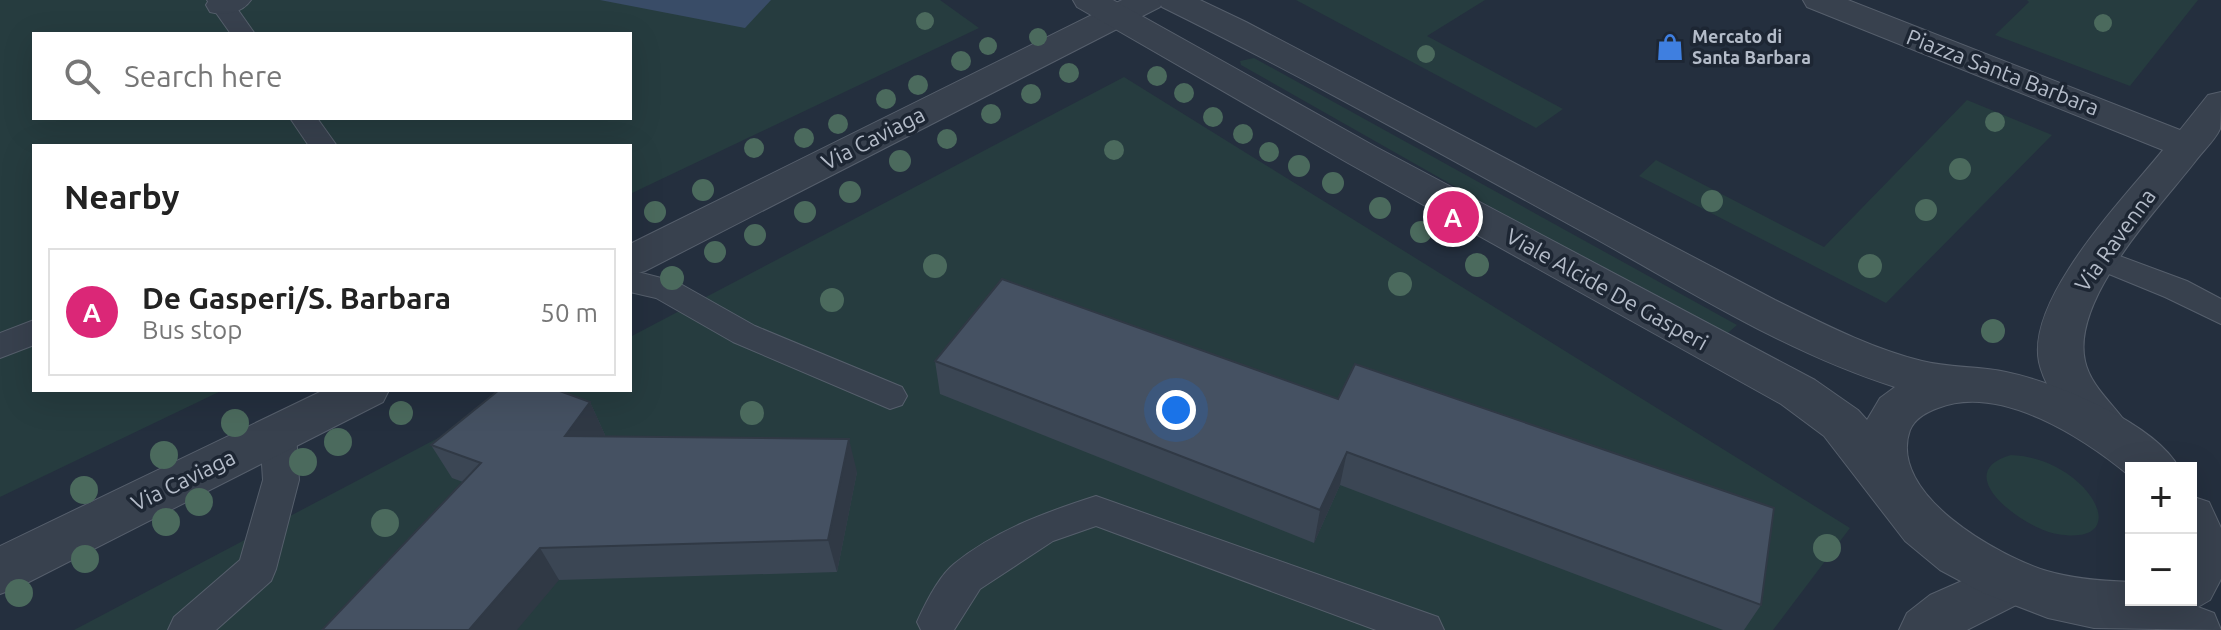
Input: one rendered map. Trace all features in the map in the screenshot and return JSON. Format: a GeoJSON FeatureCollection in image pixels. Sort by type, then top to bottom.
{"type":"FeatureCollection","features":[{"type":"Feature","properties":{"kind":"street"},"geometry":{"type":"LineString","coordinates":[[1174,0],[1353,92],[1790,326],[1891,371],[2036,398],[2108,432],[2146,462]]}},
{"type":"Feature","properties":{"kind":"street","name":"Piazza Santa Barbara"},"geometry":{"type":"LineString","coordinates":[[1819,0],[2186,146]]}},
{"type":"Feature","properties":{"kind":"street","name":"Via Caviaga"},"geometry":{"type":"LineString","coordinates":[[632,260],[1118,6]]}},
{"type":"Feature","properties":{"kind":"street","name":"Viale Alcide De Gasperi"},"geometry":{"type":"LineString","coordinates":[[1118,6],[1798,392],[1841,423],[1895,487]]}},
{"type":"Feature","properties":{"kind":"street","name":"Via Ravenna"},"geometry":{"type":"LineString","coordinates":[[2108,432],[2079,398],[2062,362],[2062,340],[2072,299],[2098,258],[2221,103]]}},
{"type":"Feature","properties":{"kind":"street"},"geometry":{"type":"LineString","coordinates":[[1964,387],[1923,394],[1902,406],[1891,419],[1884,439],[1884,455],[1895,487],[1905,505],[1933,536],[1971,566],[2041,601],[2113,615],[2157,606],[2158,616],[2194,630]]}},
{"type":"Feature","properties":{"kind":"street","name":"Via Caviaga"},"geometry":{"type":"LineString","coordinates":[[0,571],[362,392]]}},
{"type":"Feature","properties":{"kind":"street"},"geometry":{"type":"LineString","coordinates":[[2197,510],[2221,532]]}},
{"type":"Feature","properties":{"kind":"street"},"geometry":{"type":"LineString","coordinates":[[2197,540],[2201,555],[2197,567]]}},
{"type":"Feature","properties":{"kind":"street"},"geometry":{"type":"LineString","coordinates":[[1927,630],[1949,612],[2005,585]]}},
{"type":"Feature","properties":{"kind":"lane"},"geometry":{"type":"LineString","coordinates":[[225,2],[242,32]]}},
{"type":"Feature","properties":{"kind":"lane"},"geometry":{"type":"LineString","coordinates":[[304,120],[322,144]]}},
{"type":"Feature","properties":{"kind":"lane"},"geometry":{"type":"LineString","coordinates":[[2098,258],[2176,289],[2221,313]]}},
{"type":"Feature","properties":{"kind":"lane"},"geometry":{"type":"LineString","coordinates":[[632,282],[666,290],[744,334],[890,396]]}},
{"type":"Feature","properties":{"kind":"lane"},"geometry":{"type":"LineString","coordinates":[[0,346],[32,333]]}},
{"type":"Feature","properties":{"kind":"lane"},"geometry":{"type":"LineString","coordinates":[[188,630],[257,569],[281,480],[278,433]]}},
{"type":"Feature","properties":{"kind":"lane"},"geometry":{"type":"LineString","coordinates":[[937,622],[966,577],[1040,530],[1096,511],[1424,630]]}},
{"type":"Feature","properties":{"kind":"green space"},"geometry":{"type":"Polygon","coordinates":[[[0,0],[940,0],[979,28],[632,193],[632,144],[32,144],[32,392],[219,392],[0,497],[0,0]]]}},
{"type":"Feature","properties":{"kind":"green space"},"geometry":{"type":"Polygon","coordinates":[[[1296,0],[1485,0],[1427,36],[1563,109],[1536,128],[1296,0]]]}},
{"type":"Feature","properties":{"kind":"green space"},"geometry":{"type":"Polygon","coordinates":[[[2027,0],[2198,0],[2130,86],[1995,35],[2029,2],[2027,0]]]}},
{"type":"Feature","properties":{"kind":"green space"},"geometry":{"type":"Polygon","coordinates":[[[1254,58],[1737,325],[1722,338],[1241,65],[1240,61],[1254,58]]]}},
{"type":"Feature","properties":{"kind":"green space"},"geometry":{"type":"Polygon","coordinates":[[[1124,77],[1850,528],[1773,630],[74,630],[525,392],[632,392],[632,336],[1124,77]]]}},
{"type":"Feature","properties":{"kind":"green space"},"geometry":{"type":"Polygon","coordinates":[[[1967,100],[2052,135],[1886,303],[1639,176],[1656,160],[1824,247],[1967,100]]]}},
{"type":"Feature","properties":{"kind":"green space"},"geometry":{"type":"Polygon","coordinates":[[[2011,455],[2039,460],[2081,485],[2094,501],[2099,516],[2095,528],[2081,535],[2057,534],[2043,530],[2012,512],[1989,487],[1987,474],[1993,463],[2011,455]]]}},
{"type":"Feature","properties":{"kind":"water"},"geometry":{"type":"Polygon","coordinates":[[[600,0],[771,0],[745,28],[600,0]]]}},
{"type":"Feature","properties":{"kind":"building"},"geometry":{"type":"Polygon","coordinates":[[[1002,279],[1338,399],[1355,364],[1774,508],[1761,605],[1347,452],[1320,510],[935,361],[1002,279]]]}},
{"type":"Feature","properties":{"kind":"building"},"geometry":{"type":"Polygon","coordinates":[[[497,392],[562,392],[590,402],[565,436],[849,439],[828,540],[540,548],[469,630],[322,630],[481,463],[431,445],[497,392]]]}},
{"type":"Feature","properties":{"kind":"place","name":"Mercato di Santa Barbara"},"geometry":{"type":"Point","coordinates":[1670,47]}},
{"type":"Feature","properties":{"kind":"place","name":"De Gasperi/S. Barbara"},"geometry":{"type":"Point","coordinates":[1453,217]}}]}
